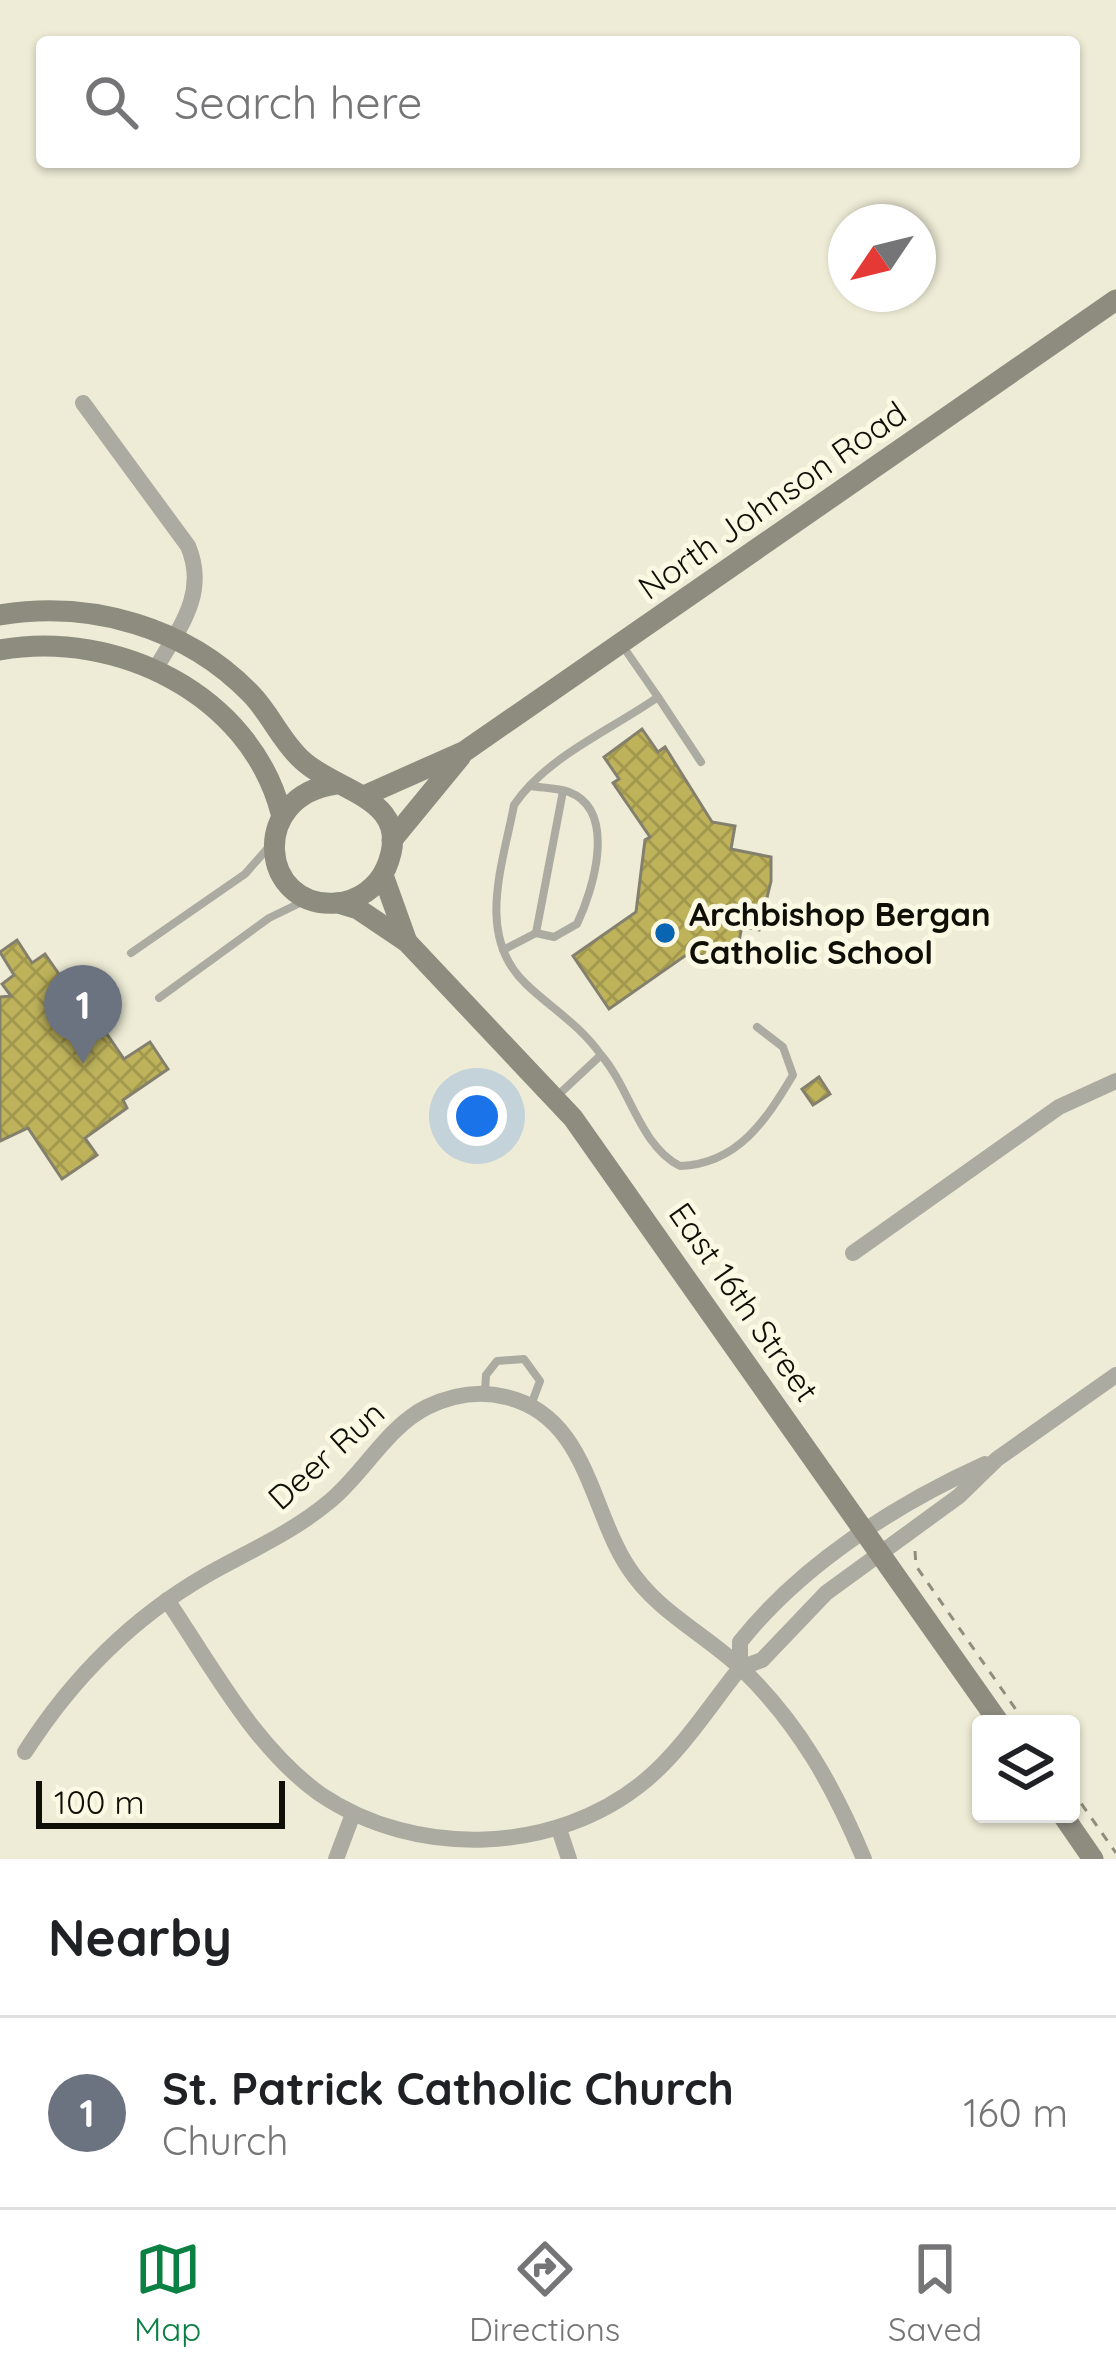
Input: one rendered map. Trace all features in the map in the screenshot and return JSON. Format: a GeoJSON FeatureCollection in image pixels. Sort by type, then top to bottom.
{"type":"FeatureCollection","features":[{"type":"Feature","properties":{"kind":"main road","name":"North Johnson Road"},"geometry":{"type":"LineString","coordinates":[[366,795],[465,752],[1116,300]]}},
{"type":"Feature","properties":{"kind":"main road"},"geometry":{"type":"LineString","coordinates":[[0,615],[83,611],[174,637],[248,691],[303,761],[336,784],[366,795],[384,814],[392,840],[383,875],[361,896],[338,903],[310,898],[286,881],[273,843],[281,813],[276,792],[217,710],[155,668],[56,646],[0,650]]}},
{"type":"Feature","properties":{"kind":"main road","name":"North Johnson Road"},"geometry":{"type":"LineString","coordinates":[[392,840],[465,752]]}},
{"type":"Feature","properties":{"kind":"main road"},"geometry":{"type":"LineString","coordinates":[[281,813],[314,787],[336,784]]}},
{"type":"Feature","properties":{"kind":"main road","name":"East 16th Street"},"geometry":{"type":"LineString","coordinates":[[383,875],[407,942]]}},
{"type":"Feature","properties":{"kind":"main road","name":"East 16th Street"},"geometry":{"type":"LineString","coordinates":[[338,903],[358,909],[407,942],[555,1098],[994,1715]]}},
{"type":"Feature","properties":{"kind":"main road"},"geometry":{"type":"LineString","coordinates":[[1068,1823],[1093,1859]]}},
{"type":"Feature","properties":{"kind":"street"},"geometry":{"type":"LineString","coordinates":[[83,403],[188,546],[198,569],[198,586],[155,668]]}},
{"type":"Feature","properties":{"kind":"street"},"geometry":{"type":"LineString","coordinates":[[853,1252],[1059,1107],[1116,1081]]}},
{"type":"Feature","properties":{"kind":"street"},"geometry":{"type":"LineString","coordinates":[[167,1600],[277,1753],[318,1792],[353,1814],[410,1834],[465,1843],[559,1829],[647,1780],[740,1667],[762,1660],[874,1543],[949,1480],[997,1459],[1114,1381]]}},
{"type":"Feature","properties":{"kind":"street","name":"Deer Run"},"geometry":{"type":"LineString","coordinates":[[25,1752],[52,1708],[99,1657],[167,1600],[328,1503],[394,1431],[425,1408],[462,1394],[486,1394],[530,1406],[558,1427],[579,1455],[606,1526],[656,1604],[740,1667],[817,1760],[863,1859]]}},
{"type":"Feature","properties":{"kind":"street"},"geometry":{"type":"LineString","coordinates":[[740,1667],[740,1642],[782,1593],[874,1543]]}},
{"type":"Feature","properties":{"kind":"street"},"geometry":{"type":"LineString","coordinates":[[336,1859],[353,1814]]}},
{"type":"Feature","properties":{"kind":"street"},"geometry":{"type":"LineString","coordinates":[[559,1829],[569,1859]]}},
{"type":"Feature","properties":{"kind":"lane"},"geometry":{"type":"LineString","coordinates":[[621,644],[701,762]]}},
{"type":"Feature","properties":{"kind":"lane"},"geometry":{"type":"LineString","coordinates":[[658,697],[529,785],[514,805],[495,928],[514,972],[572,1020],[620,1077],[658,1150],[680,1166],[724,1157],[742,1145],[793,1075],[783,1047],[758,1027]]}},
{"type":"Feature","properties":{"kind":"lane"},"geometry":{"type":"LineString","coordinates":[[503,950],[536,933],[554,937],[577,924],[599,839],[589,807],[563,791],[529,785]]}},
{"type":"Feature","properties":{"kind":"lane"},"geometry":{"type":"LineString","coordinates":[[536,933],[563,791]]}},
{"type":"Feature","properties":{"kind":"lane"},"geometry":{"type":"LineString","coordinates":[[131,953],[245,874],[273,843]]}},
{"type":"Feature","properties":{"kind":"lane"},"geometry":{"type":"LineString","coordinates":[[159,998],[268,918],[310,898]]}},
{"type":"Feature","properties":{"kind":"lane"},"geometry":{"type":"LineString","coordinates":[[555,1098],[601,1054]]}},
{"type":"Feature","properties":{"kind":"lane"},"geometry":{"type":"LineString","coordinates":[[486,1394],[490,1367],[506,1358],[524,1359],[540,1381],[530,1406]]}},
{"type":"Feature","properties":{"kind":"path"},"geometry":{"type":"LineString","coordinates":[[917,1546],[916,1566],[1020,1715]]}},
{"type":"Feature","properties":{"kind":"path"},"geometry":{"type":"LineString","coordinates":[[1080,1802],[1116,1853]]}},
{"type":"Feature","properties":{"kind":"building","name":"Archbishop Bergan Catholic School"},"geometry":{"type":"Polygon","coordinates":[[[642,729],[658,752],[665,747],[712,822],[735,826],[731,849],[771,857],[771,881],[759,930],[742,926],[735,962],[689,953],[609,1009],[573,956],[636,912],[645,840],[650,837],[613,783],[619,779],[604,757],[642,729]]]}},
{"type":"Feature","properties":{"kind":"building"},"geometry":{"type":"Polygon","coordinates":[[[17,940],[32,963],[45,954],[68,987],[72,983],[95,1028],[100,1024],[124,1059],[150,1042],[168,1069],[123,1100],[127,1108],[85,1138],[97,1155],[62,1179],[28,1128],[0,1141],[0,997],[11,996],[2,984],[14,975],[0,952],[17,940]]]}},
{"type":"Feature","properties":{"kind":"building"},"geometry":{"type":"Polygon","coordinates":[[[819,1077],[830,1094],[813,1105],[802,1089],[819,1077]]]}},
{"type":"Feature","properties":{"kind":"place","name":"Archbishop Bergan Catholic School"},"geometry":{"type":"Point","coordinates":[665,933]}},
{"type":"Feature","properties":{"kind":"place","name":"St. Patrick Catholic Church"},"geometry":{"type":"Point","coordinates":[83,1064]}}]}
